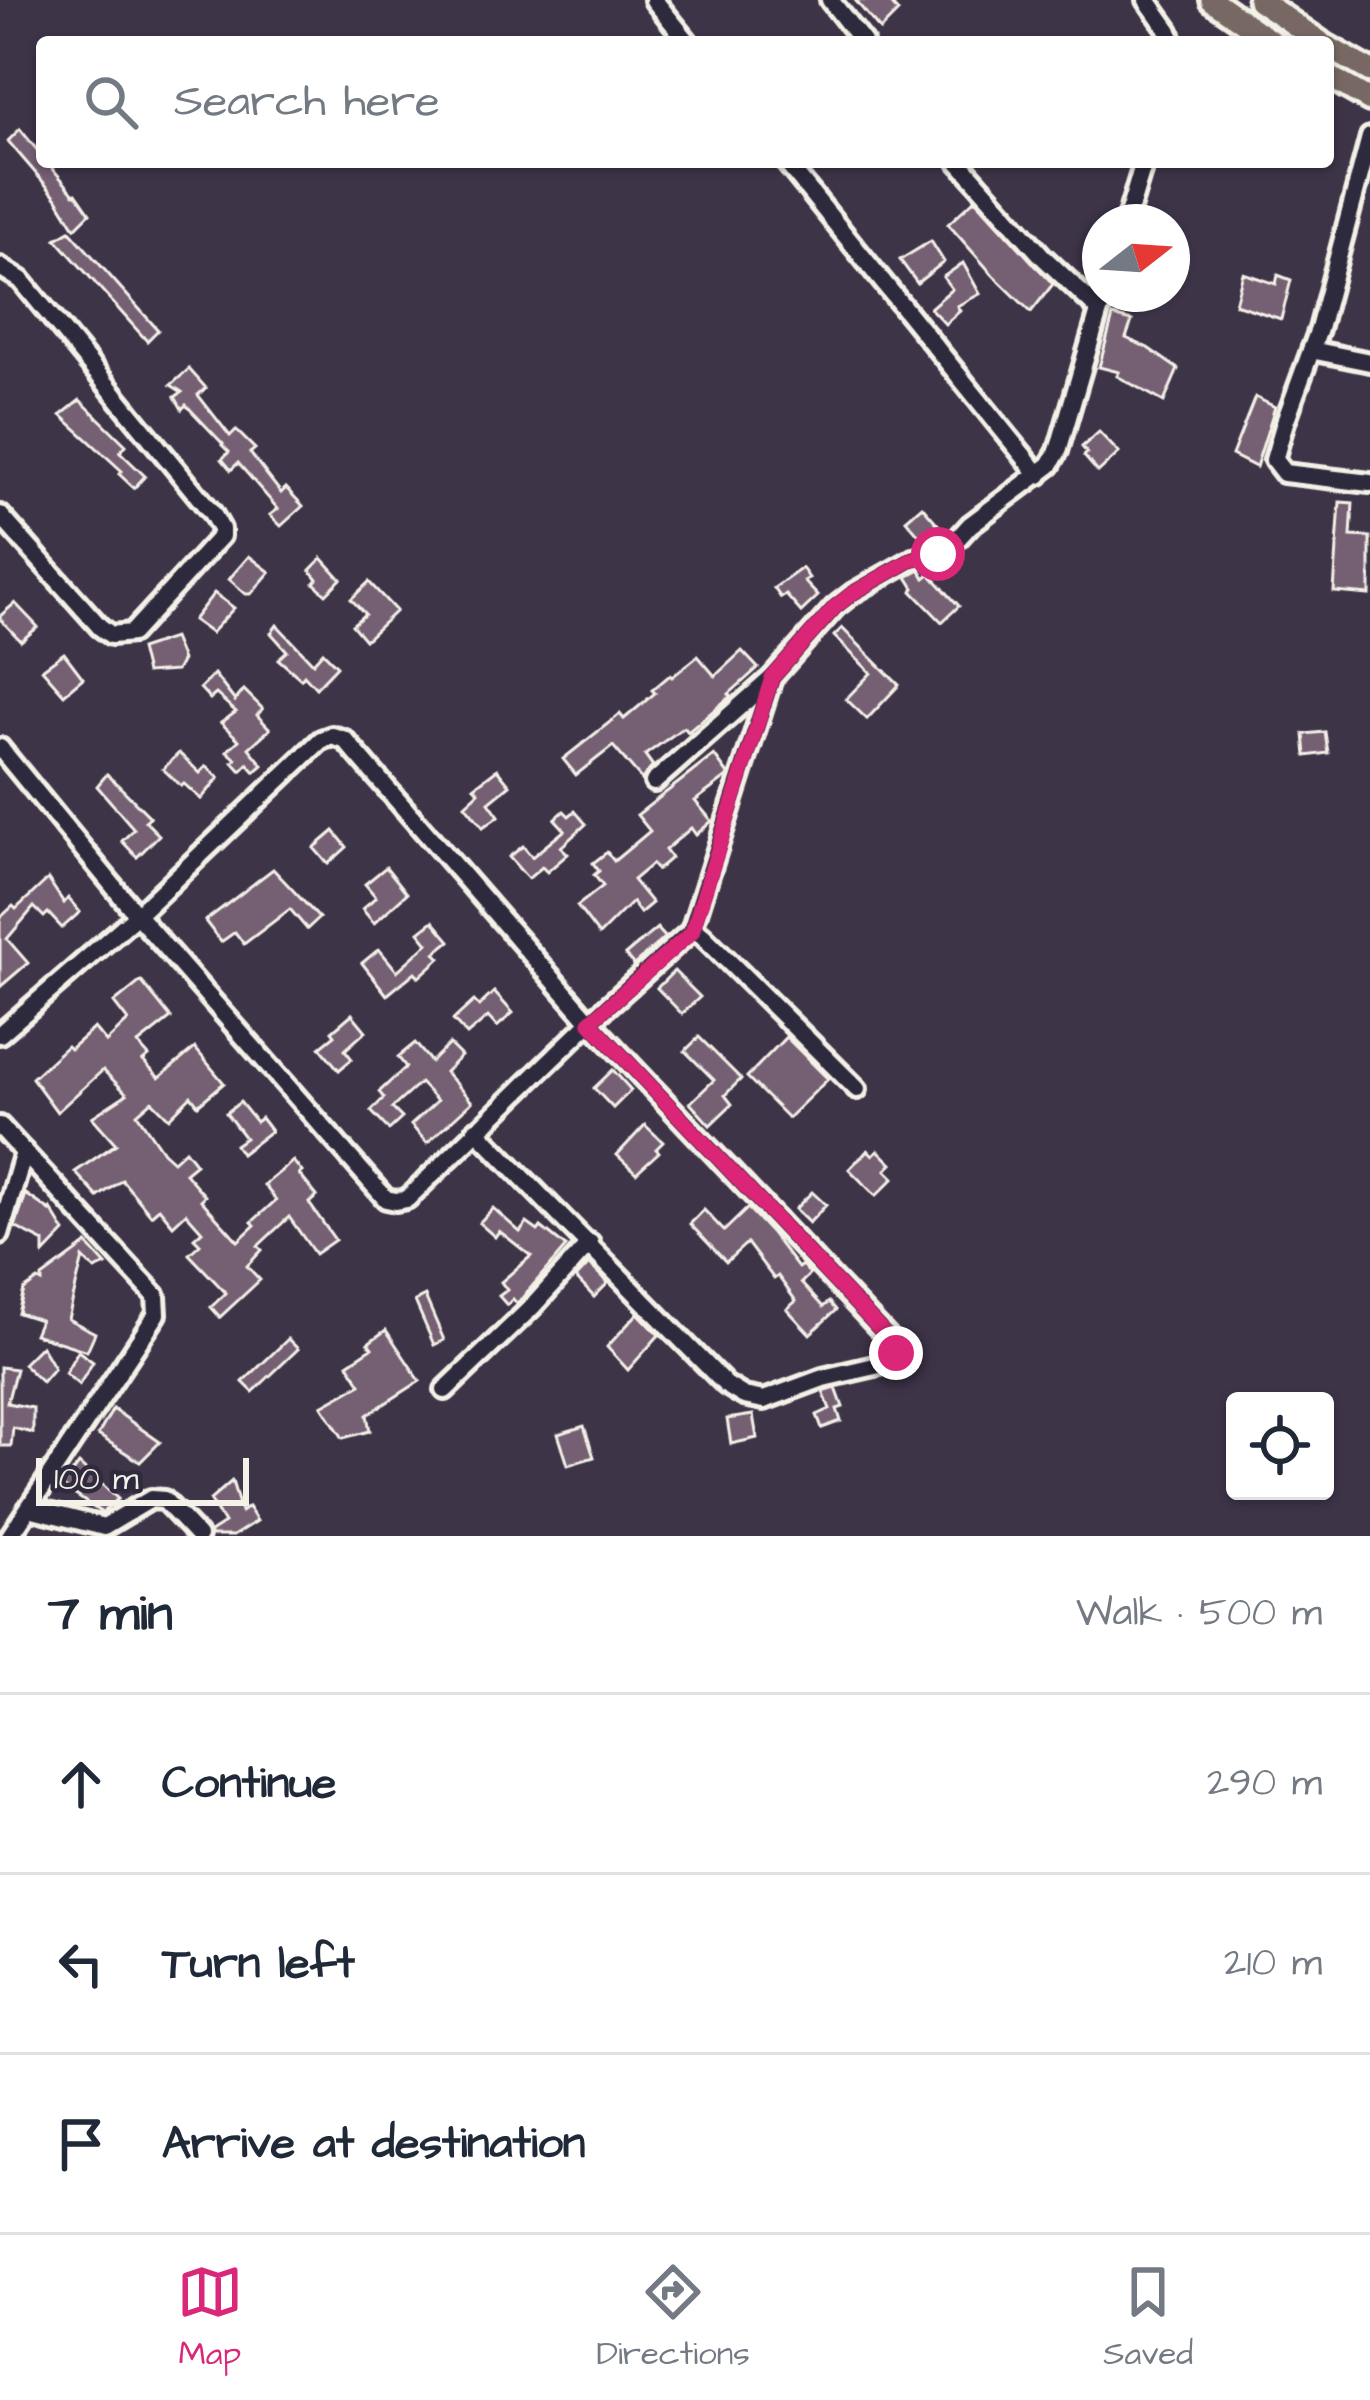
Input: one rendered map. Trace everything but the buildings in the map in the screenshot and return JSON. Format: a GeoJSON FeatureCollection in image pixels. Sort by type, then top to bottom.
{"type":"FeatureCollection","features":[{"type":"Feature","properties":{"kind":"main road"},"geometry":{"type":"LineString","coordinates":[[1212,0],[1263,36]]}},
{"type":"Feature","properties":{"kind":"main road"},"geometry":{"type":"LineString","coordinates":[[1259,0],[1311,36]]}},
{"type":"Feature","properties":{"kind":"main road"},"geometry":{"type":"LineString","coordinates":[[1334,50],[1370,71]]}},
{"type":"Feature","properties":{"kind":"main road"},"geometry":{"type":"LineString","coordinates":[[1334,79],[1370,100]]}},
{"type":"Feature","properties":{"kind":"street"},"geometry":{"type":"LineString","coordinates":[[654,0],[683,36]]}},
{"type":"Feature","properties":{"kind":"street"},"geometry":{"type":"LineString","coordinates":[[830,0],[858,36]]}},
{"type":"Feature","properties":{"kind":"street"},"geometry":{"type":"LineString","coordinates":[[1147,0],[1170,36]]}},
{"type":"Feature","properties":{"kind":"street"},"geometry":{"type":"LineString","coordinates":[[1370,137],[1311,350],[1274,460],[1284,473],[1370,482]]}},
{"type":"Feature","properties":{"kind":"street"},"geometry":{"type":"LineString","coordinates":[[791,168],[1039,475]]}},
{"type":"Feature","properties":{"kind":"street"},"geometry":{"type":"LineString","coordinates":[[964,168],[1043,257],[1082,287]]}},
{"type":"Feature","properties":{"kind":"street"},"geometry":{"type":"LineString","coordinates":[[1131,204],[1142,168]]}},
{"type":"Feature","properties":{"kind":"street"},"geometry":{"type":"LineString","coordinates":[[0,267],[21,280],[218,521],[221,536],[132,633],[122,636],[100,627],[0,515]]}},
{"type":"Feature","properties":{"kind":"street"},"geometry":{"type":"LineString","coordinates":[[654,782],[772,678],[835,607],[913,559],[949,548],[970,525],[1050,465],[1098,312]]}},
{"type":"Feature","properties":{"kind":"street"},"geometry":{"type":"LineString","coordinates":[[1311,350],[1370,362]]}},
{"type":"Feature","properties":{"kind":"street"},"geometry":{"type":"LineString","coordinates":[[0,748],[137,915],[386,1198],[396,1201],[407,1199],[590,1022],[692,932],[772,678]]}},
{"type":"Feature","properties":{"kind":"street"},"geometry":{"type":"LineString","coordinates":[[0,1034],[137,915],[321,740],[332,736],[345,740],[590,1022],[894,1344],[892,1362],[824,1378],[764,1400],[744,1396],[726,1385],[476,1130]]}},
{"type":"Feature","properties":{"kind":"street"},"geometry":{"type":"LineString","coordinates":[[692,932],[703,936],[856,1089]]}},
{"type":"Feature","properties":{"kind":"street"},"geometry":{"type":"LineString","coordinates":[[0,1126],[156,1296],[158,1306],[10,1536]]}},
{"type":"Feature","properties":{"kind":"street"},"geometry":{"type":"LineString","coordinates":[[0,1234],[24,1152]]}},
{"type":"Feature","properties":{"kind":"street"},"geometry":{"type":"LineString","coordinates":[[445,1390],[533,1306],[590,1243]]}},
{"type":"Feature","properties":{"kind":"street"},"geometry":{"type":"LineString","coordinates":[[28,1508],[104,1527],[158,1498],[198,1536]]}},
{"type":"Feature","properties":{"kind":"route"},"geometry":{"type":"LineString","coordinates":[[896,1353],[894,1344],[590,1022],[692,932],[772,678],[853,593],[913,559],[938,554]]}}]}
